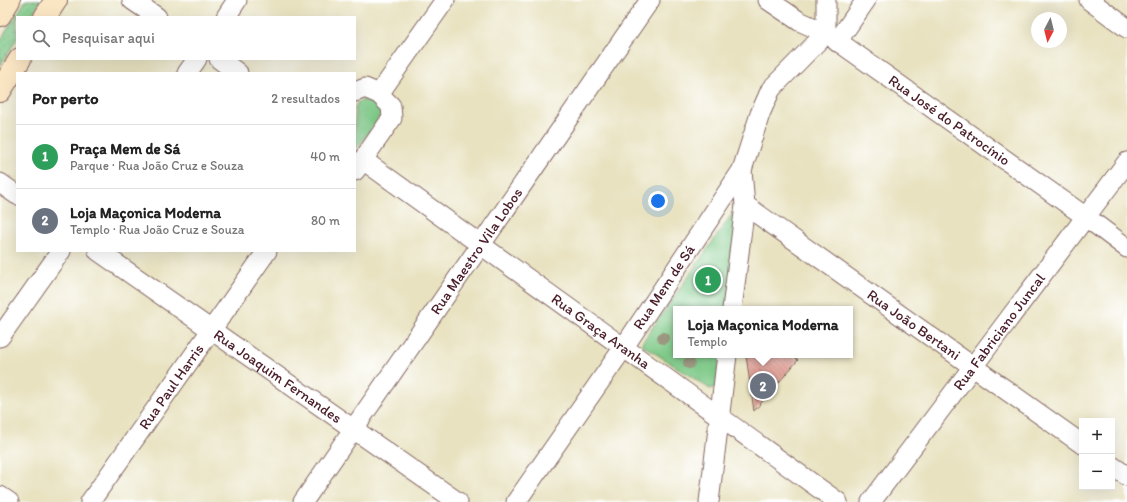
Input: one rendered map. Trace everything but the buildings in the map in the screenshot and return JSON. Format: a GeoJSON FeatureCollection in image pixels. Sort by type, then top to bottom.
{"type":"FeatureCollection","features":[{"type":"Feature","properties":{"kind":"main road"},"geometry":{"type":"LineString","coordinates":[[0,15],[9,0]]}},
{"type":"Feature","properties":{"kind":"main road"},"geometry":{"type":"LineString","coordinates":[[46,16],[56,0]]}},
{"type":"Feature","properties":{"kind":"main road"},"geometry":{"type":"LineString","coordinates":[[0,91],[19,60]]}},
{"type":"Feature","properties":{"kind":"street"},"geometry":{"type":"LineString","coordinates":[[132,0],[156,16]]}},
{"type":"Feature","properties":{"kind":"street"},"geometry":{"type":"LineString","coordinates":[[227,16],[237,0]]}},
{"type":"Feature","properties":{"kind":"street"},"geometry":{"type":"LineString","coordinates":[[379,94],[445,0]]}},
{"type":"Feature","properties":{"kind":"street","name":"Rua Maestro Vila Lobos"},"geometry":{"type":"LineString","coordinates":[[303,502],[650,0]]}},
{"type":"Feature","properties":{"kind":"street","name":"Rua José do Patrocínio"},"geometry":{"type":"LineString","coordinates":[[768,0],[799,21],[831,38],[1086,217],[1127,248]]}},
{"type":"Feature","properties":{"kind":"street"},"geometry":{"type":"LineString","coordinates":[[826,0],[831,38]]}},
{"type":"Feature","properties":{"kind":"street"},"geometry":{"type":"LineString","coordinates":[[732,306],[745,205],[742,170],[760,114],[771,89],[831,38],[866,0]]}},
{"type":"Feature","properties":{"kind":"street"},"geometry":{"type":"LineString","coordinates":[[1089,0],[1127,28]]}},
{"type":"Feature","properties":{"kind":"street"},"geometry":{"type":"LineString","coordinates":[[188,72],[196,60]]}},
{"type":"Feature","properties":{"kind":"street"},"geometry":{"type":"LineString","coordinates":[[220,60],[237,72]]}},
{"type":"Feature","properties":{"kind":"street"},"geometry":{"type":"LineString","coordinates":[[356,92],[365,88],[379,94],[391,106],[392,118],[359,165]]}},
{"type":"Feature","properties":{"kind":"street","name":"Rua Fabriciano Juncal"},"geometry":{"type":"LineString","coordinates":[[871,502],[1127,162]]}},
{"type":"Feature","properties":{"kind":"street","name":"Rua Graça Aranha"},"geometry":{"type":"LineString","coordinates":[[359,165],[482,245],[838,502]]}},
{"type":"Feature","properties":{"kind":"street","name":"Rua Mem de Sá"},"geometry":{"type":"LineString","coordinates":[[516,502],[624,347],[742,170]]}},
{"type":"Feature","properties":{"kind":"street"},"geometry":{"type":"LineString","coordinates":[[0,183],[16,193]]}},
{"type":"Feature","properties":{"kind":"street","name":"Rua João Bertani"},"geometry":{"type":"LineString","coordinates":[[745,205],[1079,442]]}},
{"type":"Feature","properties":{"kind":"street"},"geometry":{"type":"LineString","coordinates":[[0,337],[60,252]]}},
{"type":"Feature","properties":{"kind":"street","name":"Rua Joaquim Fernandes"},"geometry":{"type":"LineString","coordinates":[[99,252],[458,502]]}},
{"type":"Feature","properties":{"kind":"street","name":"Rua Paul Harris"},"geometry":{"type":"LineString","coordinates":[[90,502],[266,252]]}},
{"type":"Feature","properties":{"kind":"street"},"geometry":{"type":"LineString","coordinates":[[709,502],[727,358]]}},
{"type":"Feature","properties":{"kind":"street"},"geometry":{"type":"LineString","coordinates":[[1115,468],[1127,476]]}},
{"type":"Feature","properties":{"kind":"street"},"geometry":{"type":"LineString","coordinates":[[0,496],[9,502]]}},
{"type":"Feature","properties":{"kind":"green space"},"geometry":{"type":"Polygon","coordinates":[[[26,0],[41,0],[31,16],[16,16],[16,41],[0,66],[0,41],[26,0]]]}},
{"type":"Feature","properties":{"kind":"green space"},"geometry":{"type":"Polygon","coordinates":[[[364,100],[372,104],[377,108],[381,115],[356,150],[356,105],[358,102],[364,100]]]}},
{"type":"Feature","properties":{"kind":"green space"},"geometry":{"type":"Polygon","coordinates":[[[732,214],[739,216],[727,306],[673,306],[673,358],[720,358],[716,387],[710,389],[641,344],[732,214]]]}},
{"type":"Feature","properties":{"kind":"place","name":"Praça Mem de Sá"},"geometry":{"type":"Point","coordinates":[708,280]}},
{"type":"Feature","properties":{"kind":"place","name":"Loja Maçonica Moderna"},"geometry":{"type":"Point","coordinates":[763,386]}}]}
